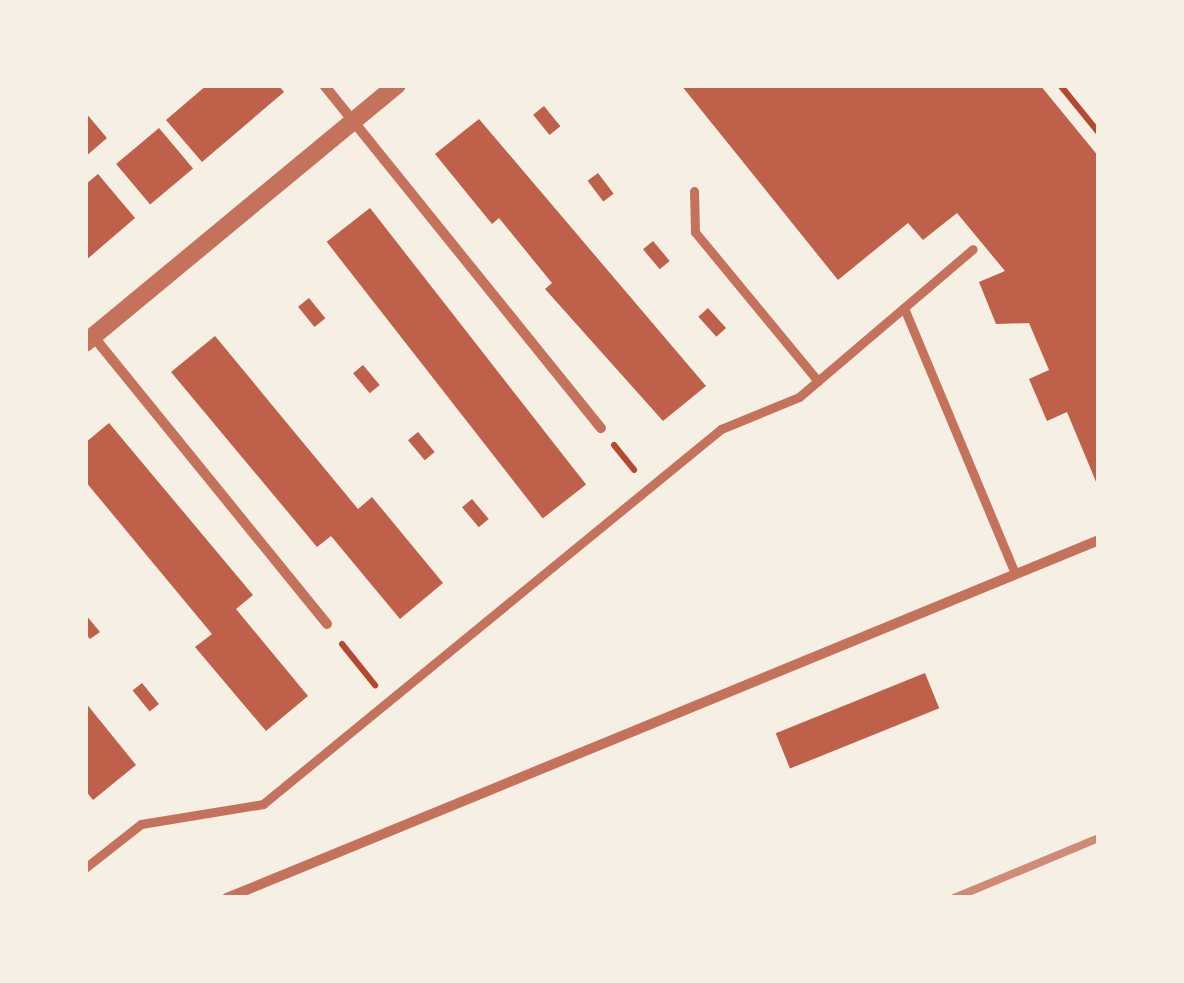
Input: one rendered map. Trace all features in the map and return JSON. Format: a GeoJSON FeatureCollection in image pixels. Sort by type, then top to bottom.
{"type":"FeatureCollection","features":[{"type":"Feature","properties":{"kind":"street"},"geometry":{"type":"LineString","coordinates":[[324,85],[601,428]]}},
{"type":"Feature","properties":{"kind":"street"},"geometry":{"type":"LineString","coordinates":[[327,624],[89,339],[397,85]]}},
{"type":"Feature","properties":{"kind":"street"},"geometry":{"type":"LineString","coordinates":[[694,191],[695,232],[818,381]]}},
{"type":"Feature","properties":{"kind":"street"},"geometry":{"type":"LineString","coordinates":[[85,868],[141,824],[263,804],[721,429],[818,381],[973,249]]}},
{"type":"Feature","properties":{"kind":"street"},"geometry":{"type":"LineString","coordinates":[[904,308],[1015,573]]}},
{"type":"Feature","properties":{"kind":"street"},"geometry":{"type":"LineString","coordinates":[[227,898],[1099,540]]}},
{"type":"Feature","properties":{"kind":"path"},"geometry":{"type":"LineString","coordinates":[[1060,85],[1099,133]]}},
{"type":"Feature","properties":{"kind":"path"},"geometry":{"type":"LineString","coordinates":[[327,624],[388,702]]}},
{"type":"Feature","properties":{"kind":"building"},"geometry":{"type":"Polygon","coordinates":[[[207,85],[278,85],[284,92],[202,162],[166,120],[207,85]]]}},
{"type":"Feature","properties":{"kind":"building"},"geometry":{"type":"Polygon","coordinates":[[[681,85],[1040,85],[1099,157],[1099,489],[1067,412],[1047,421],[1029,379],[1049,370],[1029,323],[996,324],[979,282],[1005,271],[957,213],[923,240],[908,223],[838,280],[681,85]]]}},
{"type":"Feature","properties":{"kind":"building"},"geometry":{"type":"Polygon","coordinates":[[[544,106],[560,126],[549,135],[533,115],[544,106]]]}},
{"type":"Feature","properties":{"kind":"building"},"geometry":{"type":"Polygon","coordinates":[[[85,112],[107,138],[85,157],[85,112]]]}},
{"type":"Feature","properties":{"kind":"building"},"geometry":{"type":"Polygon","coordinates":[[[479,119],[706,386],[663,421],[545,289],[552,283],[499,218],[492,224],[435,154],[479,119]]]}},
{"type":"Feature","properties":{"kind":"building"},"geometry":{"type":"Polygon","coordinates":[[[159,128],[193,169],[150,205],[116,164],[159,128]]]}},
{"type":"Feature","properties":{"kind":"building"},"geometry":{"type":"Polygon","coordinates":[[[598,173],[614,194],[603,202],[588,181],[598,173]]]}},
{"type":"Feature","properties":{"kind":"building"},"geometry":{"type":"Polygon","coordinates":[[[98,174],[135,218],[85,261],[85,185],[98,174]]]}},
{"type":"Feature","properties":{"kind":"building"},"geometry":{"type":"Polygon","coordinates":[[[370,208],[586,485],[543,518],[327,242],[370,208]]]}},
{"type":"Feature","properties":{"kind":"building"},"geometry":{"type":"Polygon","coordinates":[[[653,241],[670,261],[660,269],[643,249],[653,241]]]}},
{"type":"Feature","properties":{"kind":"building"},"geometry":{"type":"Polygon","coordinates":[[[309,298],[325,318],[314,327],[298,307],[309,298]]]}},
{"type":"Feature","properties":{"kind":"building"},"geometry":{"type":"Polygon","coordinates":[[[708,308],[726,328],[716,337],[698,317],[708,308]]]}},
{"type":"Feature","properties":{"kind":"building"},"geometry":{"type":"Polygon","coordinates":[[[215,336],[358,509],[372,497],[443,583],[400,619],[331,536],[317,547],[171,372],[215,336]]]}},
{"type":"Feature","properties":{"kind":"building"},"geometry":{"type":"Polygon","coordinates":[[[363,365],[380,385],[370,393],[353,373],[363,365]]]}},
{"type":"Feature","properties":{"kind":"building"},"geometry":{"type":"Polygon","coordinates":[[[109,423],[253,595],[236,609],[308,696],[266,731],[195,647],[212,634],[85,481],[85,443],[109,423]]]}},
{"type":"Feature","properties":{"kind":"building"},"geometry":{"type":"Polygon","coordinates":[[[418,432],[435,452],[425,460],[408,440],[418,432]]]}},
{"type":"Feature","properties":{"kind":"building"},"geometry":{"type":"Polygon","coordinates":[[[472,499],[489,519],[479,527],[462,507],[472,499]]]}},
{"type":"Feature","properties":{"kind":"building"},"geometry":{"type":"Polygon","coordinates":[[[85,614],[100,632],[90,639],[85,633],[85,614]]]}},
{"type":"Feature","properties":{"kind":"building"},"geometry":{"type":"Polygon","coordinates":[[[925,673],[939,708],[790,769],[776,733],[925,673]]]}},
{"type":"Feature","properties":{"kind":"building"},"geometry":{"type":"Polygon","coordinates":[[[142,683],[159,704],[150,712],[133,691],[142,683]]]}},
{"type":"Feature","properties":{"kind":"building"},"geometry":{"type":"Polygon","coordinates":[[[85,702],[136,765],[93,800],[85,790],[85,702]]]}},
{"type":"Feature","properties":{"kind":"railway"},"geometry":{"type":"LineString","coordinates":[[954,898],[1099,838]]}}]}
